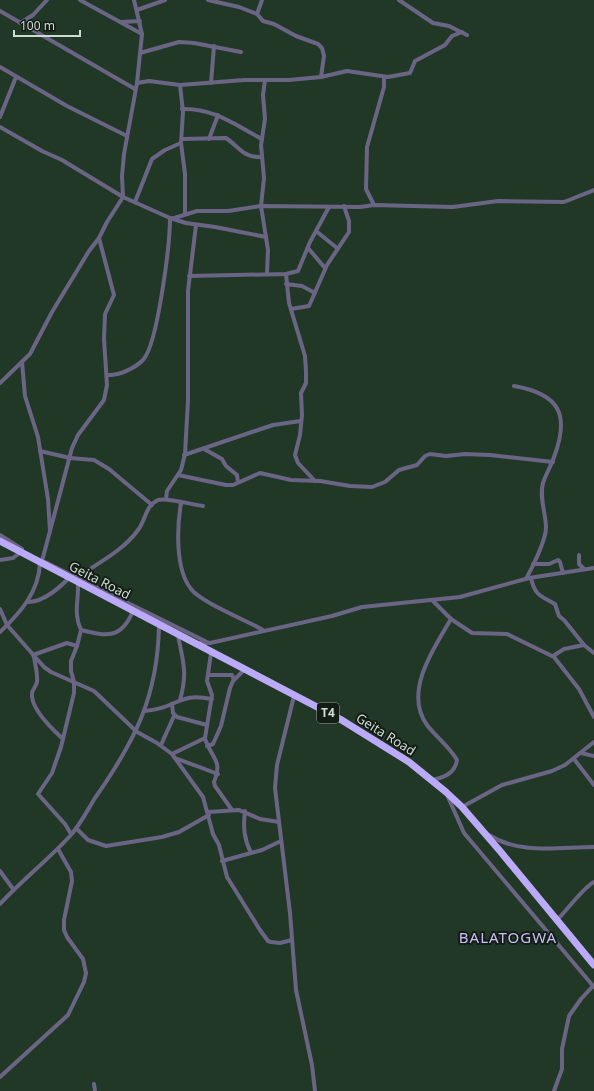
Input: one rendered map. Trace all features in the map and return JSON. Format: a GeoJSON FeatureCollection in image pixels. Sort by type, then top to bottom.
{"type":"FeatureCollection","features":[{"type":"Feature","properties":{"kind":"highway","name":"Geita Road"},"geometry":{"type":"LineString","coordinates":[[0,541],[69,578],[78,579],[193,644],[340,719],[409,762],[446,792],[484,832],[594,965]]}},
{"type":"Feature","properties":{"kind":"street"},"geometry":{"type":"LineString","coordinates":[[20,23],[34,15],[47,0]]}},
{"type":"Feature","properties":{"kind":"street"},"geometry":{"type":"LineString","coordinates":[[80,0],[142,34]]}},
{"type":"Feature","properties":{"kind":"street"},"geometry":{"type":"LineString","coordinates":[[0,383],[22,362],[35,346],[52,312],[89,251],[100,238],[107,222],[123,198],[122,176],[127,136],[137,83],[142,34],[134,0]]}},
{"type":"Feature","properties":{"kind":"street"},"geometry":{"type":"LineString","coordinates":[[137,10],[165,0]]}},
{"type":"Feature","properties":{"kind":"street"},"geometry":{"type":"LineString","coordinates":[[208,0],[239,7],[257,14],[263,21],[278,26],[290,34],[318,44],[322,48],[324,56],[321,77]]}},
{"type":"Feature","properties":{"kind":"street"},"geometry":{"type":"LineString","coordinates":[[257,14],[262,0]]}},
{"type":"Feature","properties":{"kind":"street"},"geometry":{"type":"LineString","coordinates":[[399,0],[433,23],[449,26],[467,35]]}},
{"type":"Feature","properties":{"kind":"street"},"geometry":{"type":"LineString","coordinates":[[0,11],[135,89]]}},
{"type":"Feature","properties":{"kind":"street"},"geometry":{"type":"LineString","coordinates":[[120,22],[140,21]]}},
{"type":"Feature","properties":{"kind":"street"},"geometry":{"type":"LineString","coordinates":[[137,83],[149,81],[180,85],[289,80],[321,77],[347,71],[384,77],[410,73],[415,61],[445,45],[452,36],[462,32]]}},
{"type":"Feature","properties":{"kind":"street"},"geometry":{"type":"LineString","coordinates":[[140,53],[179,42],[214,46],[241,52]]}},
{"type":"Feature","properties":{"kind":"street"},"geometry":{"type":"LineString","coordinates":[[211,83],[214,46]]}},
{"type":"Feature","properties":{"kind":"street"},"geometry":{"type":"LineString","coordinates":[[0,67],[68,106],[127,136]]}},
{"type":"Feature","properties":{"kind":"street"},"geometry":{"type":"LineString","coordinates":[[0,117],[16,77]]}},
{"type":"Feature","properties":{"kind":"street"},"geometry":{"type":"LineString","coordinates":[[374,205],[366,189],[365,182],[367,147],[384,87],[384,77]]}},
{"type":"Feature","properties":{"kind":"street"},"geometry":{"type":"LineString","coordinates":[[265,80],[263,95],[265,119],[262,139],[264,178],[261,206],[266,237],[268,262],[267,273]]}},
{"type":"Feature","properties":{"kind":"street"},"geometry":{"type":"LineString","coordinates":[[180,85],[182,109],[181,141],[185,174],[185,213]]}},
{"type":"Feature","properties":{"kind":"street"},"geometry":{"type":"LineString","coordinates":[[182,109],[203,109],[218,115],[262,139]]}},
{"type":"Feature","properties":{"kind":"street"},"geometry":{"type":"LineString","coordinates":[[209,138],[218,115]]}},
{"type":"Feature","properties":{"kind":"street"},"geometry":{"type":"LineString","coordinates":[[0,127],[42,151],[62,160],[123,198],[171,218],[196,225],[266,237]]}},
{"type":"Feature","properties":{"kind":"street"},"geometry":{"type":"LineString","coordinates":[[135,202],[152,158],[181,141],[226,138],[245,155],[262,157]]}},
{"type":"Feature","properties":{"kind":"street"},"geometry":{"type":"LineString","coordinates":[[171,218],[185,213],[203,210],[228,211],[261,206],[330,207],[374,205],[452,207],[503,201],[564,202],[594,190]]}},
{"type":"Feature","properties":{"kind":"street"},"geometry":{"type":"LineString","coordinates":[[291,309],[309,306],[325,268],[346,236],[350,227],[348,212],[344,206]]}},
{"type":"Feature","properties":{"kind":"street"},"geometry":{"type":"LineString","coordinates":[[189,276],[267,273],[286,274],[298,271],[316,231],[330,207]]}},
{"type":"Feature","properties":{"kind":"street"},"geometry":{"type":"LineString","coordinates":[[107,375],[120,374],[143,360],[153,340],[169,240],[171,218]]}},
{"type":"Feature","properties":{"kind":"street"},"geometry":{"type":"LineString","coordinates":[[166,499],[167,491],[181,470],[184,455],[188,401],[186,340],[189,276],[196,225]]}},
{"type":"Feature","properties":{"kind":"street"},"geometry":{"type":"LineString","coordinates":[[316,231],[337,248]]}},
{"type":"Feature","properties":{"kind":"street"},"geometry":{"type":"LineString","coordinates":[[0,632],[8,625],[27,602],[40,575],[41,562],[70,458],[78,436],[104,400],[107,375],[104,339],[105,314],[114,295],[100,238]]}},
{"type":"Feature","properties":{"kind":"street"},"geometry":{"type":"LineString","coordinates":[[308,248],[325,268]]}},
{"type":"Feature","properties":{"kind":"street"},"geometry":{"type":"LineString","coordinates":[[286,274],[286,284],[291,309],[305,356],[306,383],[301,393],[300,435],[295,455],[296,459],[315,481]]}},
{"type":"Feature","properties":{"kind":"street"},"geometry":{"type":"LineString","coordinates":[[286,284],[302,286],[315,293]]}},
{"type":"Feature","properties":{"kind":"street"},"geometry":{"type":"LineString","coordinates":[[22,362],[25,396],[38,437],[50,531]]}},
{"type":"Feature","properties":{"kind":"street"},"geometry":{"type":"LineString","coordinates":[[514,386],[532,389],[548,399],[561,415],[563,428],[553,462],[543,483],[542,492],[546,533],[528,579]]}},
{"type":"Feature","properties":{"kind":"street"},"geometry":{"type":"LineString","coordinates":[[184,455],[273,425],[301,421]]}},
{"type":"Feature","properties":{"kind":"street"},"geometry":{"type":"LineString","coordinates":[[204,449],[222,459],[226,466],[237,475],[238,482]]}},
{"type":"Feature","properties":{"kind":"street"},"geometry":{"type":"LineString","coordinates":[[40,451],[70,458],[94,460],[109,469],[152,505]]}},
{"type":"Feature","properties":{"kind":"street"},"geometry":{"type":"LineString","coordinates":[[178,475],[226,485],[260,473],[291,480],[372,487],[385,482],[399,470],[417,465],[425,456],[430,454],[445,456],[465,454],[490,455],[553,462]]}},
{"type":"Feature","properties":{"kind":"street"},"geometry":{"type":"LineString","coordinates":[[78,579],[132,538],[139,529],[147,511],[157,500],[166,499],[203,506]]}},
{"type":"Feature","properties":{"kind":"street"},"geometry":{"type":"LineString","coordinates":[[181,503],[178,537],[184,574],[192,590],[208,602],[264,630]]}},
{"type":"Feature","properties":{"kind":"street"},"geometry":{"type":"LineString","coordinates":[[0,536],[41,562],[51,563],[78,579],[210,643]]}},
{"type":"Feature","properties":{"kind":"street"},"geometry":{"type":"LineString","coordinates":[[0,560],[13,558],[21,552]]}},
{"type":"Feature","properties":{"kind":"street"},"geometry":{"type":"LineString","coordinates":[[579,555],[579,564],[584,569]]}},
{"type":"Feature","properties":{"kind":"street"},"geometry":{"type":"LineString","coordinates":[[533,564],[547,564],[559,560],[563,573]]}},
{"type":"Feature","properties":{"kind":"street"},"geometry":{"type":"LineString","coordinates":[[193,644],[210,643],[332,616],[362,607],[433,601],[476,594],[528,579],[594,568]]}},
{"type":"Feature","properties":{"kind":"street"},"geometry":{"type":"LineString","coordinates":[[27,602],[32,603],[43,598],[61,586],[69,578]]}},
{"type":"Feature","properties":{"kind":"street"},"geometry":{"type":"LineString","coordinates":[[72,834],[38,794],[52,773],[63,738],[74,693],[71,661],[81,630],[76,619],[79,597],[78,579]]}},
{"type":"Feature","properties":{"kind":"street"},"geometry":{"type":"LineString","coordinates":[[528,579],[544,600],[555,604],[559,616],[584,645],[594,653]]}},
{"type":"Feature","properties":{"kind":"street"},"geometry":{"type":"LineString","coordinates":[[433,601],[450,619],[472,633],[507,634],[553,656],[558,660],[579,689],[594,718]]}},
{"type":"Feature","properties":{"kind":"street"},"geometry":{"type":"LineString","coordinates":[[0,609],[8,625],[33,655],[51,672],[94,691],[137,732],[161,745],[173,756],[201,792],[209,813],[213,834],[219,845],[226,877],[268,941],[280,943],[292,940]]}},
{"type":"Feature","properties":{"kind":"street"},"geometry":{"type":"LineString","coordinates":[[81,630],[105,635],[114,633],[126,624],[133,611]]}},
{"type":"Feature","properties":{"kind":"street"},"geometry":{"type":"LineString","coordinates":[[432,780],[443,778],[451,773],[457,760],[453,752],[426,724],[420,711],[418,698],[423,674],[431,654],[450,619]]}},
{"type":"Feature","properties":{"kind":"street"},"geometry":{"type":"LineString","coordinates":[[0,904],[13,889],[58,849],[72,834],[117,766],[137,732],[145,711],[157,658],[159,624]]}},
{"type":"Feature","properties":{"kind":"street"},"geometry":{"type":"LineString","coordinates":[[178,635],[185,668],[180,700]]}},
{"type":"Feature","properties":{"kind":"street"},"geometry":{"type":"LineString","coordinates":[[33,655],[67,643],[77,646]]}},
{"type":"Feature","properties":{"kind":"street"},"geometry":{"type":"LineString","coordinates":[[553,656],[564,649],[584,645]]}},
{"type":"Feature","properties":{"kind":"street"},"geometry":{"type":"LineString","coordinates":[[211,653],[208,681],[212,693],[212,699],[205,739],[207,746],[217,761],[218,774],[214,782],[215,786],[232,810]]}},
{"type":"Feature","properties":{"kind":"street"},"geometry":{"type":"LineString","coordinates":[[33,655],[37,674],[32,699],[43,718],[63,738]]}},
{"type":"Feature","properties":{"kind":"street"},"geometry":{"type":"LineString","coordinates":[[207,746],[213,744],[218,734],[230,688],[234,680],[244,670]]}},
{"type":"Feature","properties":{"kind":"street"},"geometry":{"type":"LineString","coordinates":[[208,675],[228,674],[232,675],[234,680]]}},
{"type":"Feature","properties":{"kind":"street"},"geometry":{"type":"LineString","coordinates":[[294,696],[280,748],[275,777],[296,990],[312,1065],[315,1091]]}},
{"type":"Feature","properties":{"kind":"street"},"geometry":{"type":"LineString","coordinates":[[145,711],[192,697],[212,699]]}},
{"type":"Feature","properties":{"kind":"street"},"geometry":{"type":"LineString","coordinates":[[161,745],[174,716],[172,704]]}},
{"type":"Feature","properties":{"kind":"street"},"geometry":{"type":"LineString","coordinates":[[174,716],[207,725]]}},
{"type":"Feature","properties":{"kind":"street"},"geometry":{"type":"LineString","coordinates":[[173,756],[205,739]]}},
{"type":"Feature","properties":{"kind":"street"},"geometry":{"type":"LineString","coordinates":[[462,808],[502,785],[552,771],[574,759],[594,742]]}},
{"type":"Feature","properties":{"kind":"street"},"geometry":{"type":"LineString","coordinates":[[581,753],[594,756]]}},
{"type":"Feature","properties":{"kind":"street"},"geometry":{"type":"LineString","coordinates":[[173,756],[218,774]]}},
{"type":"Feature","properties":{"kind":"street"},"geometry":{"type":"LineString","coordinates":[[574,759],[594,785]]}},
{"type":"Feature","properties":{"kind":"street"},"geometry":{"type":"LineString","coordinates":[[446,792],[464,833],[594,987],[581,999],[569,1016],[562,1049],[562,1069],[554,1091]]}},
{"type":"Feature","properties":{"kind":"street"},"geometry":{"type":"LineString","coordinates":[[76,828],[88,840],[106,846],[162,837],[179,832],[209,813],[232,810],[245,812],[260,820],[279,822]]}},
{"type":"Feature","properties":{"kind":"street"},"geometry":{"type":"LineString","coordinates":[[245,812],[245,838],[251,853]]}},
{"type":"Feature","properties":{"kind":"street"},"geometry":{"type":"LineString","coordinates":[[484,832],[500,842],[519,846],[544,849],[594,847]]}},
{"type":"Feature","properties":{"kind":"street"},"geometry":{"type":"LineString","coordinates":[[222,861],[270,847],[281,840]]}},
{"type":"Feature","properties":{"kind":"street"},"geometry":{"type":"LineString","coordinates":[[0,1077],[68,1015],[84,982],[86,973],[83,959],[67,937],[64,930],[64,920],[72,880],[65,859],[58,849]]}},
{"type":"Feature","properties":{"kind":"street"},"geometry":{"type":"LineString","coordinates":[[0,870],[13,889]]}},
{"type":"Feature","properties":{"kind":"street"},"geometry":{"type":"LineString","coordinates":[[556,918],[558,919],[586,888],[594,882]]}},
{"type":"Feature","properties":{"kind":"street"},"geometry":{"type":"LineString","coordinates":[[94,1084],[95,1091]]}},
{"type":"Feature","properties":{"kind":"district","name":"BALATOGWA"},"geometry":{"type":"Point","coordinates":[508,938]}}]}
